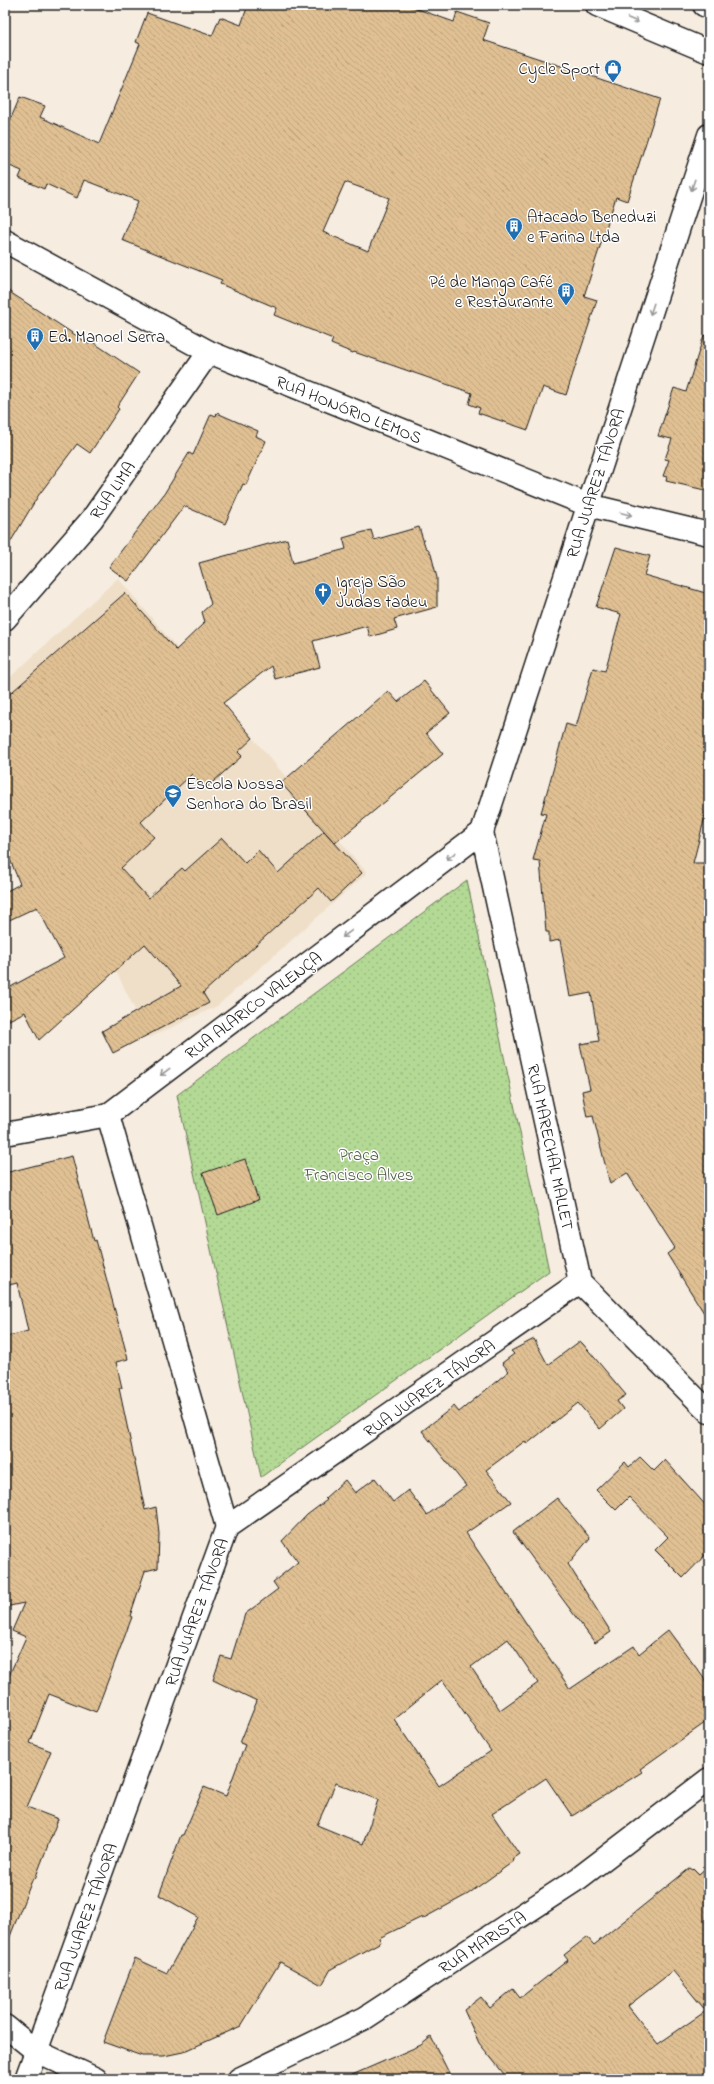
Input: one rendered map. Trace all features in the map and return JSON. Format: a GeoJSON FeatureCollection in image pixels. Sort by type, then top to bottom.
{"type":"FeatureCollection","features":[{"type":"Feature","properties":{"kind":"street"},"geometry":{"type":"LineString","coordinates":[[597,5],[709,52]]}},
{"type":"Feature","properties":{"kind":"street"},"geometry":{"type":"LineString","coordinates":[[704,5],[709,7]]}},
{"type":"Feature","properties":{"kind":"street","name":"RUA JUAREZ TÁVORA"},"geometry":{"type":"LineString","coordinates":[[482,832],[709,135]]}},
{"type":"Feature","properties":{"kind":"street","name":"RUA HONÓRIO LEMOS"},"geometry":{"type":"LineString","coordinates":[[5,241],[209,352],[588,505],[709,534]]}},
{"type":"Feature","properties":{"kind":"street","name":"RUA LIMA"},"geometry":{"type":"LineString","coordinates":[[5,619],[92,519],[209,352]]}},
{"type":"Feature","properties":{"kind":"street","name":"RUA ALARICO VALENÇA"},"geometry":{"type":"LineString","coordinates":[[5,1134],[108,1115],[482,832]]}},
{"type":"Feature","properties":{"kind":"street","name":"RUA MARECHAL MALLET"},"geometry":{"type":"LineString","coordinates":[[482,832],[580,1282]]}},
{"type":"Feature","properties":{"kind":"street"},"geometry":{"type":"LineString","coordinates":[[108,1115],[227,1527]]}},
{"type":"Feature","properties":{"kind":"street"},"geometry":{"type":"LineString","coordinates":[[580,1282],[709,1412]]}},
{"type":"Feature","properties":{"kind":"street","name":"RUA JUAREZ TÁVORA"},"geometry":{"type":"LineString","coordinates":[[26,2079],[227,1527],[580,1282]]}},
{"type":"Feature","properties":{"kind":"street","name":"RUA MARISTA"},"geometry":{"type":"LineString","coordinates":[[239,2079],[365,2018],[580,1878],[709,1779]]}},
{"type":"Feature","properties":{"kind":"street"},"geometry":{"type":"LineString","coordinates":[[5,2026],[36,2050],[96,2079]]}},
{"type":"Feature","properties":{"kind":"shaded area","name":"Escola Nossa Senhora do Brasil"},"geometry":{"type":"Polygon","coordinates":[[[118,578],[367,873],[217,1006],[149,1038],[62,862],[5,754],[5,682],[118,578]]]}},
{"type":"Feature","properties":{"kind":"green space","name":"Praça Francisco Alves"},"geometry":{"type":"Polygon","coordinates":[[[467,880],[549,1271],[261,1477],[177,1095],[467,880]]]}},
{"type":"Feature","properties":{"kind":"building"},"geometry":{"type":"Polygon","coordinates":[[[248,5],[406,5],[454,22],[457,12],[489,23],[483,40],[660,99],[627,201],[616,197],[584,296],[597,300],[566,395],[543,387],[528,430],[478,413],[480,408],[469,404],[472,393],[354,352],[353,353],[331,344],[333,339],[274,315],[277,308],[220,284],[222,280],[122,240],[138,201],[84,180],[77,198],[46,184],[44,189],[19,178],[22,171],[5,164],[5,132],[20,97],[45,106],[40,117],[99,144],[140,44],[136,42],[147,13],[212,36],[220,17],[241,25],[248,5]],[[345,182],[323,232],[368,251],[389,198],[345,182]]]}},
{"type":"Feature","properties":{"kind":"building"},"geometry":{"type":"Polygon","coordinates":[[[5,289],[89,344],[91,341],[139,373],[117,407],[119,409],[90,453],[77,444],[38,496],[5,551],[5,289]]]}},
{"type":"Feature","properties":{"kind":"building"},"geometry":{"type":"Polygon","coordinates":[[[704,335],[709,336],[709,491],[666,481],[667,477],[663,476],[669,460],[665,459],[672,439],[658,436],[674,388],[686,392],[704,335]]]}},
{"type":"Feature","properties":{"kind":"building"},"geometry":{"type":"Polygon","coordinates":[[[217,413],[258,431],[256,436],[266,441],[246,485],[243,484],[225,524],[184,506],[128,581],[109,567],[164,494],[189,453],[193,455],[211,414],[216,416],[217,413]]]}},
{"type":"Feature","properties":{"kind":"building","name":"Escola Nossa Senhora do Brasil"},"geometry":{"type":"Polygon","coordinates":[[[419,527],[425,546],[431,554],[437,578],[437,607],[394,619],[397,629],[370,637],[367,626],[313,641],[320,667],[275,679],[271,666],[223,703],[253,738],[238,752],[242,756],[205,789],[192,774],[141,822],[154,837],[121,868],[148,898],[182,868],[185,871],[222,838],[245,863],[258,850],[278,873],[324,831],[362,873],[331,902],[319,888],[203,993],[209,1003],[113,1053],[102,1031],[181,986],[145,944],[39,1040],[25,1012],[5,1022],[5,990],[64,958],[37,907],[5,922],[5,892],[20,884],[5,847],[5,698],[125,593],[176,650],[205,622],[202,612],[211,604],[199,563],[287,539],[293,563],[346,549],[343,538],[371,530],[374,540],[419,527]]]}},
{"type":"Feature","properties":{"kind":"building"},"geometry":{"type":"Polygon","coordinates":[[[616,547],[650,556],[644,575],[709,594],[709,801],[693,863],[709,863],[709,1321],[667,1254],[675,1248],[627,1173],[610,1184],[593,1116],[587,1117],[582,1091],[590,1089],[580,1044],[599,1041],[591,993],[570,997],[560,940],[549,942],[549,932],[546,932],[540,861],[533,860],[546,814],[541,813],[566,724],[576,727],[593,668],[605,671],[621,614],[596,607],[616,547]]]}},
{"type":"Feature","properties":{"kind":"building"},"geometry":{"type":"Polygon","coordinates":[[[424,681],[450,713],[426,733],[443,754],[335,843],[281,783],[388,691],[398,702],[424,681]]]}},
{"type":"Feature","properties":{"kind":"building"},"geometry":{"type":"Polygon","coordinates":[[[72,1156],[94,1241],[96,1240],[128,1359],[116,1362],[122,1388],[119,1388],[145,1510],[156,1507],[159,1534],[158,1568],[145,1571],[130,1616],[132,1617],[96,1712],[49,1694],[30,1743],[51,1751],[27,1807],[58,1819],[35,1879],[33,1878],[7,1944],[5,1944],[5,1685],[26,1637],[12,1631],[24,1603],[5,1607],[5,1337],[28,1331],[17,1283],[5,1286],[5,1173],[72,1156]]]}},
{"type":"Feature","properties":{"kind":"building"},"geometry":{"type":"Polygon","coordinates":[[[245,1159],[258,1200],[218,1215],[203,1173],[245,1159]]]}},
{"type":"Feature","properties":{"kind":"building"},"geometry":{"type":"Polygon","coordinates":[[[534,1339],[548,1365],[580,1341],[626,1395],[617,1401],[623,1409],[600,1429],[578,1403],[527,1444],[525,1441],[486,1470],[511,1502],[466,1533],[570,1689],[634,1646],[639,1654],[668,1630],[709,1685],[709,1720],[640,1769],[642,1772],[572,1816],[546,1778],[492,1814],[519,1854],[512,1859],[514,1861],[468,1894],[422,1919],[422,1917],[379,1938],[381,1942],[331,1969],[322,1985],[280,1962],[241,2026],[183,2052],[164,2056],[142,2056],[103,2042],[135,1958],[167,1973],[198,1917],[159,1895],[181,1835],[183,1835],[204,1787],[226,1796],[245,1745],[240,1743],[257,1701],[213,1680],[221,1656],[231,1659],[245,1614],[278,1589],[273,1582],[298,1562],[282,1541],[307,1515],[327,1500],[325,1498],[345,1480],[355,1493],[375,1478],[393,1502],[408,1490],[427,1515],[466,1486],[422,1431],[454,1406],[459,1412],[509,1371],[502,1363],[514,1354],[511,1351],[534,1339]],[[508,1639],[471,1667],[500,1710],[538,1683],[508,1639]],[[442,1680],[394,1719],[439,1786],[491,1751],[442,1680]],[[336,1783],[317,1825],[363,1844],[378,1800],[336,1783]]]}},
{"type":"Feature","properties":{"kind":"building"},"geometry":{"type":"Polygon","coordinates":[[[640,1457],[654,1471],[665,1460],[709,1509],[709,1551],[683,1578],[655,1550],[668,1537],[629,1497],[616,1510],[596,1490],[625,1462],[629,1467],[640,1457]]]}},
{"type":"Feature","properties":{"kind":"building"},"geometry":{"type":"Polygon","coordinates":[[[557,1498],[590,1538],[568,1564],[611,1632],[595,1643],[513,1532],[557,1498]]]}},
{"type":"Feature","properties":{"kind":"building"},"geometry":{"type":"Polygon","coordinates":[[[709,1865],[709,2079],[508,2079],[479,2043],[464,2010],[481,1997],[490,2008],[513,1989],[520,1998],[568,1960],[564,1955],[587,1937],[594,1945],[690,1868],[693,1870],[694,1869],[699,1874],[709,1865]],[[673,1971],[628,2006],[658,2044],[706,2011],[673,1971]]]}},
{"type":"Feature","properties":{"kind":"building"},"geometry":{"type":"Polygon","coordinates":[[[431,2037],[452,2079],[343,2079],[421,2045],[431,2037]]]}},
{"type":"Feature","properties":{"kind":"place","name":"Cycle Sport"},"geometry":{"type":"Point","coordinates":[613,83]}},
{"type":"Feature","properties":{"kind":"place","name":"Atacado Beneduzi e Farina Ltda"},"geometry":{"type":"Point","coordinates":[514,241]}},
{"type":"Feature","properties":{"kind":"place","name":"Pé de Manga Café e Restaurante"},"geometry":{"type":"Point","coordinates":[566,306]}},
{"type":"Feature","properties":{"kind":"place","name":"Ed. Manoel Serra"},"geometry":{"type":"Point","coordinates":[35,351]}},
{"type":"Feature","properties":{"kind":"place","name":"Igreja São Judas tadeu"},"geometry":{"type":"Point","coordinates":[323,606]}},
{"type":"Feature","properties":{"kind":"place","name":"Escola Nossa Senhora do Brasil"},"geometry":{"type":"Point","coordinates":[173,808]}}]}
